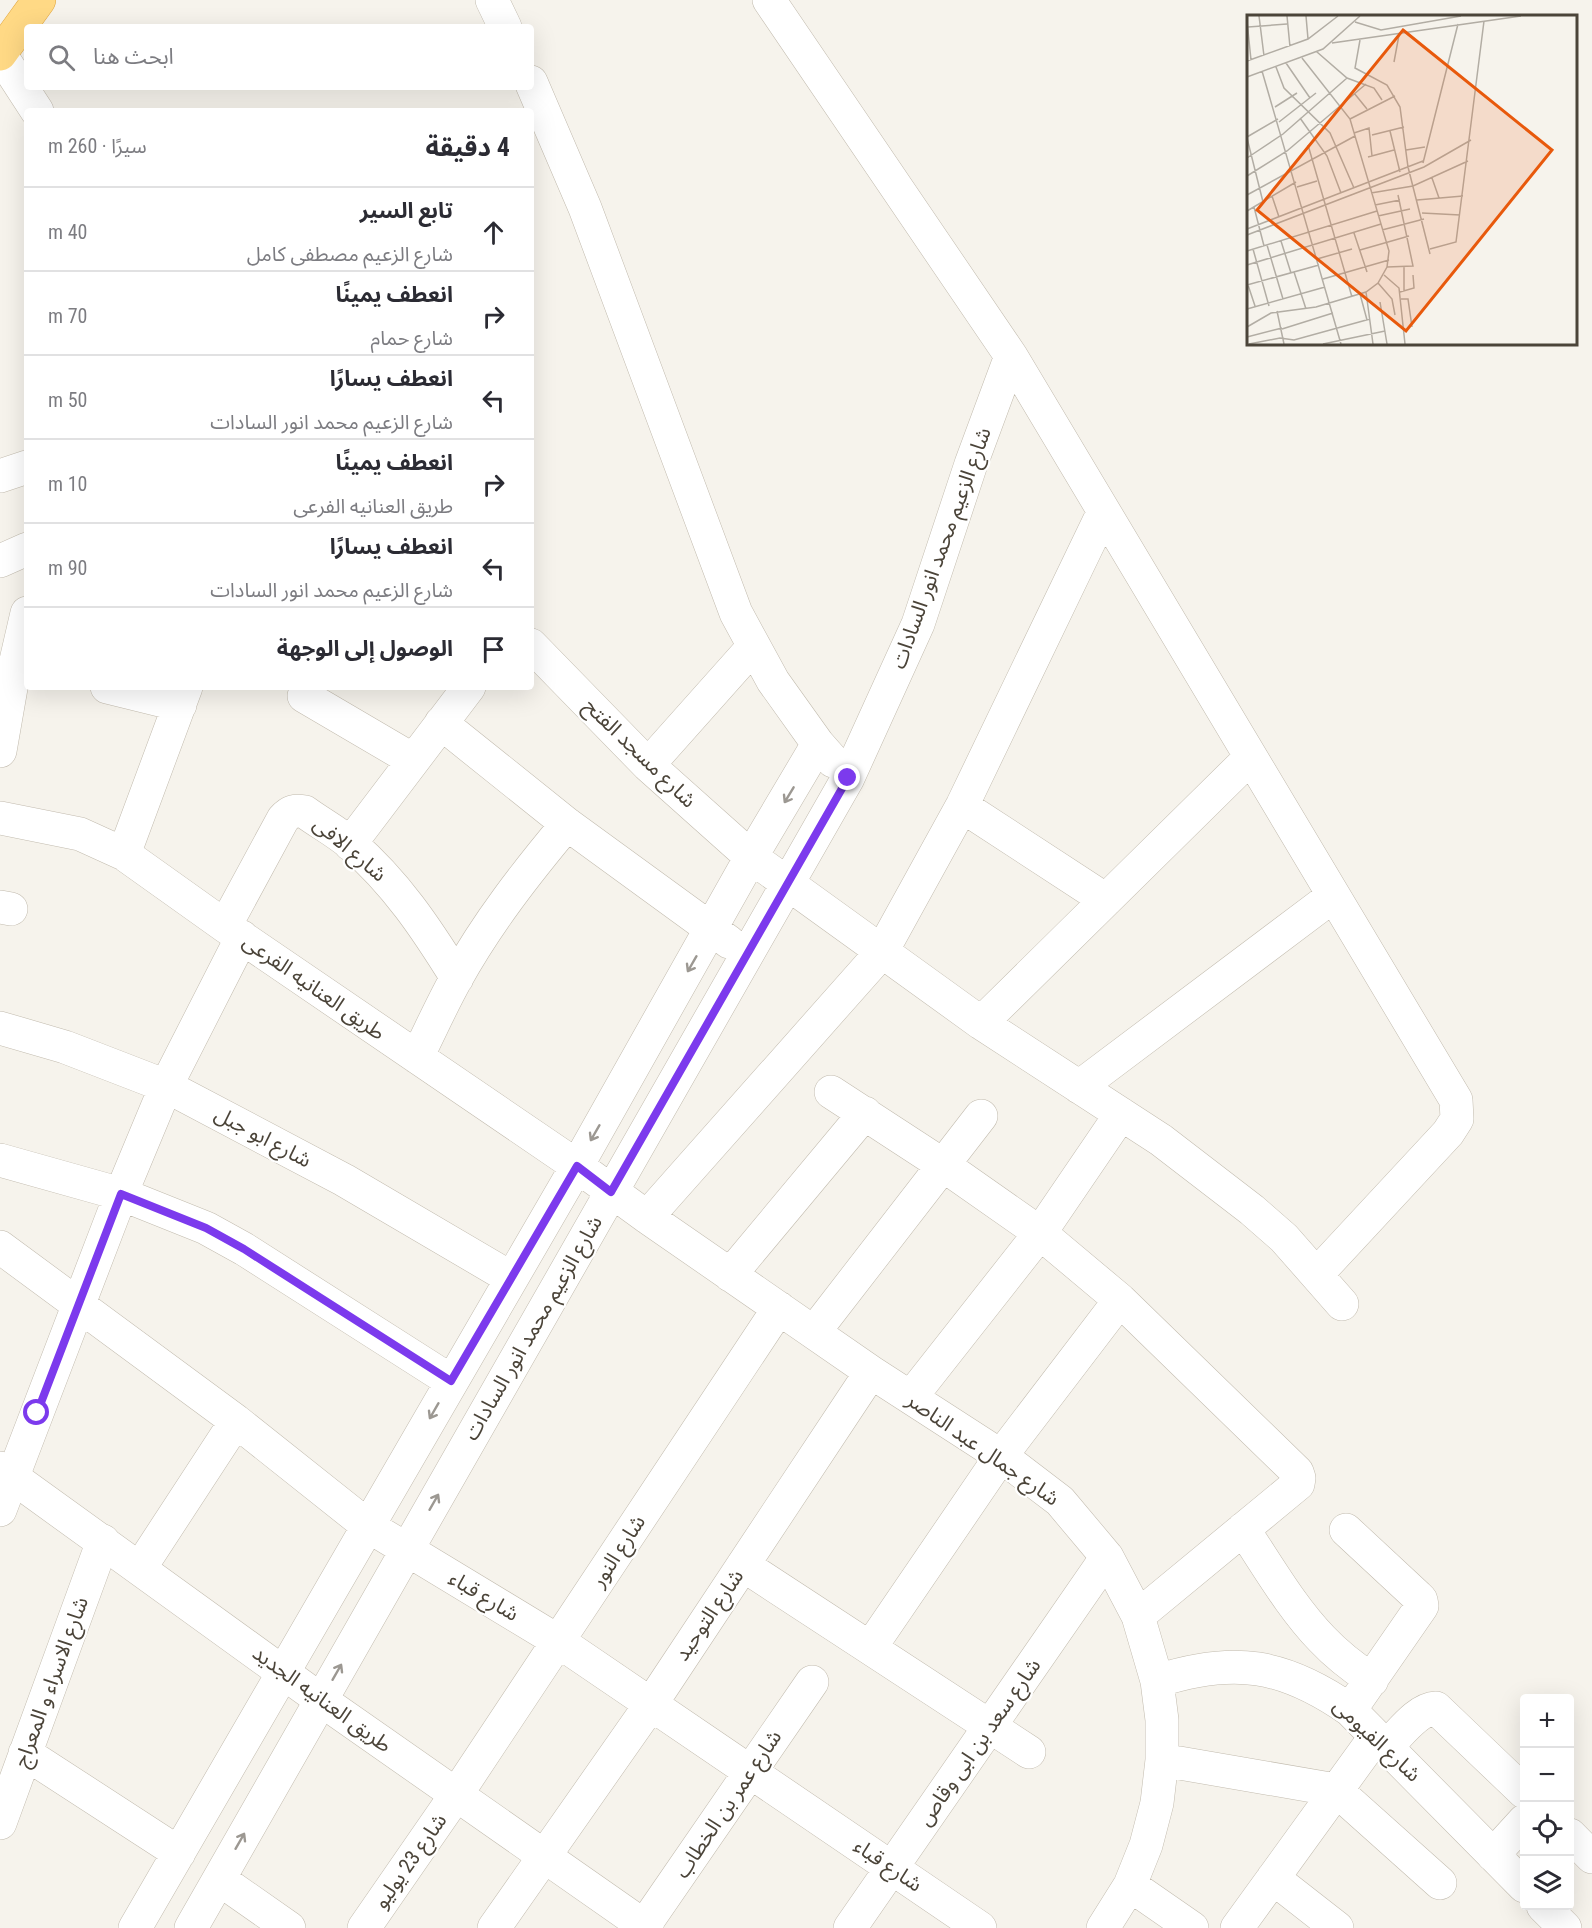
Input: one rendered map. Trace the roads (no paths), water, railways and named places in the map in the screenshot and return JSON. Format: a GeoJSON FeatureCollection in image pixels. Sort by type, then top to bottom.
{"type":"FeatureCollection","features":[{"type":"Feature","properties":{"kind":"highway"},"geometry":{"type":"LineString","coordinates":[[0,54],[39,0]]}},
{"type":"Feature","properties":{"kind":"street"},"geometry":{"type":"LineString","coordinates":[[492,0],[504,24]]}},
{"type":"Feature","properties":{"kind":"street"},"geometry":{"type":"LineString","coordinates":[[769,0],[1011,356],[1452,1093],[1458,1109],[1457,1119],[1448,1133],[1317,1274]]}},
{"type":"Feature","properties":{"kind":"street"},"geometry":{"type":"LineString","coordinates":[[0,54],[35,108]]}},
{"type":"Feature","properties":{"kind":"street"},"geometry":{"type":"LineString","coordinates":[[534,89],[585,208],[732,603],[773,681],[818,744],[848,778]]}},
{"type":"Feature","properties":{"kind":"street","name":"شارع الزعيم محمد انور السادات"},"geometry":{"type":"LineString","coordinates":[[191,1928],[848,778],[918,624],[971,464],[1011,356]]}},
{"type":"Feature","properties":{"kind":"street"},"geometry":{"type":"LineString","coordinates":[[0,476],[24,468]]}},
{"type":"Feature","properties":{"kind":"street"},"geometry":{"type":"LineString","coordinates":[[647,1217],[881,953],[962,806],[1103,513]]}},
{"type":"Feature","properties":{"kind":"street"},"geometry":{"type":"LineString","coordinates":[[0,561],[24,550]]}},
{"type":"Feature","properties":{"kind":"street"},"geometry":{"type":"LineString","coordinates":[[0,751],[21,666],[24,640]]}},
{"type":"Feature","properties":{"kind":"street"},"geometry":{"type":"LineString","coordinates":[[648,765],[754,645]]}},
{"type":"Feature","properties":{"kind":"street","name":"شارع مسجد الفتح"},"geometry":{"type":"LineString","coordinates":[[534,648],[648,765],[751,857],[981,1023],[1161,1140],[1252,1210],[1284,1239],[1342,1304]]}},
{"type":"Feature","properties":{"kind":"street"},"geometry":{"type":"LineString","coordinates":[[124,854],[183,696],[132,690]]}},
{"type":"Feature","properties":{"kind":"street"},"geometry":{"type":"LineString","coordinates":[[350,844],[467,690]]}},
{"type":"Feature","properties":{"kind":"street"},"geometry":{"type":"LineString","coordinates":[[304,696],[413,760]]}},
{"type":"Feature","properties":{"kind":"street"},"geometry":{"type":"LineString","coordinates":[[441,723],[567,824],[747,957]]}},
{"type":"Feature","properties":{"kind":"street","name":"شارع الزعيم محمد انور السادات"},"geometry":{"type":"LineString","coordinates":[[135,1928],[577,1166],[751,857],[818,744]]}},
{"type":"Feature","properties":{"kind":"street"},"geometry":{"type":"LineString","coordinates":[[981,1023],[1250,758]]}},
{"type":"Feature","properties":{"kind":"street"},"geometry":{"type":"LineString","coordinates":[[962,806],[1106,900]]}},
{"type":"Feature","properties":{"kind":"street","name":"شارع الافى"},"geometry":{"type":"LineString","coordinates":[[233,931],[283,819],[289,813],[297,810],[305,812],[350,844],[399,893],[428,930],[457,978]]}},
{"type":"Feature","properties":{"kind":"street","name":"طريق العنانيه الفرعى"},"geometry":{"type":"LineString","coordinates":[[0,818],[80,834],[124,854],[417,1058],[577,1166],[611,1192]]}},
{"type":"Feature","properties":{"kind":"street"},"geometry":{"type":"LineString","coordinates":[[417,1058],[457,978],[490,924],[526,872],[567,824]]}},
{"type":"Feature","properties":{"kind":"street"},"geometry":{"type":"LineString","coordinates":[[1079,1087],[1333,896]]}},
{"type":"Feature","properties":{"kind":"street"},"geometry":{"type":"LineString","coordinates":[[0,1510],[6,1473],[78,1305],[166,1086],[233,931]]}},
{"type":"Feature","properties":{"kind":"street","name":"شارع ابو جبل"},"geometry":{"type":"LineString","coordinates":[[0,1028],[65,1047],[166,1086],[344,1180],[511,1278]]}},
{"type":"Feature","properties":{"kind":"street"},"geometry":{"type":"LineString","coordinates":[[831,1092],[943,1165],[1040,1233],[1120,1300],[1297,1472],[1298,1484],[1138,1616]]}},
{"type":"Feature","properties":{"kind":"street"},"geometry":{"type":"LineString","coordinates":[[730,1275],[865,1113]]}},
{"type":"Feature","properties":{"kind":"street"},"geometry":{"type":"LineString","coordinates":[[911,1397],[1040,1233],[1121,1114]]}},
{"type":"Feature","properties":{"kind":"street"},"geometry":{"type":"LineString","coordinates":[[814,1332],[981,1116]]}},
{"type":"Feature","properties":{"kind":"street"},"geometry":{"type":"LineString","coordinates":[[0,1160],[121,1194],[196,1224],[244,1249],[451,1381]]}},
{"type":"Feature","properties":{"kind":"street","name":"شارع جمال عبد الناصر"},"geometry":{"type":"LineString","coordinates":[[611,1192],[871,1372],[1001,1456],[1060,1500],[1107,1557],[1138,1616],[1157,1681],[1162,1720],[1162,1760],[1154,1814],[1146,1845],[1130,1885],[1103,1928]]}},
{"type":"Feature","properties":{"kind":"street","name":"شارع قباء"},"geometry":{"type":"LineString","coordinates":[[0,1247],[236,1421],[369,1526],[558,1641],[980,1928]]}},
{"type":"Feature","properties":{"kind":"street"},"geometry":{"type":"LineString","coordinates":[[870,1648],[1001,1456],[1120,1300]]}},
{"type":"Feature","properties":{"kind":"street","name":"شارع النور"},"geometry":{"type":"LineString","coordinates":[[456,1795],[779,1308]]}},
{"type":"Feature","properties":{"kind":"street","name":"شارع التوحيد"},"geometry":{"type":"LineString","coordinates":[[494,1928],[651,1704],[871,1372]]}},
{"type":"Feature","properties":{"kind":"street"},"geometry":{"type":"LineString","coordinates":[[140,1568],[236,1421]]}},
{"type":"Feature","properties":{"kind":"street","name":"طريق العنانيه الجديد"},"geometry":{"type":"LineString","coordinates":[[6,1473],[321,1700],[645,1927]]}},
{"type":"Feature","properties":{"kind":"street"},"geometry":{"type":"LineString","coordinates":[[1243,1529],[1299,1612],[1320,1638],[1344,1661],[1372,1680]]}},
{"type":"Feature","properties":{"kind":"street"},"geometry":{"type":"LineString","coordinates":[[1346,1530],[1421,1600],[1422,1606],[1350,1710]]}},
{"type":"Feature","properties":{"kind":"street","name":"شارع الاسراء و المعراج"},"geometry":{"type":"LineString","coordinates":[[0,1823],[103,1541]]}},
{"type":"Feature","properties":{"kind":"street","name":"شارع سعد بن ابى وقاص"},"geometry":{"type":"LineString","coordinates":[[850,1928],[1107,1557]]}},
{"type":"Feature","properties":{"kind":"street"},"geometry":{"type":"LineString","coordinates":[[743,1565],[1029,1752]]}},
{"type":"Feature","properties":{"kind":"street","name":"شارع الفيومى"},"geometry":{"type":"LineString","coordinates":[[1157,1681],[1189,1670],[1223,1666],[1257,1668],[1291,1677],[1322,1691],[1350,1710],[1520,1882]]}},
{"type":"Feature","properties":{"kind":"street","name":"شارع عمر بن الخطاب"},"geometry":{"type":"LineString","coordinates":[[645,1927],[812,1682]]}},
{"type":"Feature","properties":{"kind":"street"},"geometry":{"type":"LineString","coordinates":[[1237,1928],[1336,1790],[1382,1741],[1428,1708],[1436,1708],[1520,1788]]}},
{"type":"Feature","properties":{"kind":"street"},"geometry":{"type":"LineString","coordinates":[[26,1754],[179,1853]]}},
{"type":"Feature","properties":{"kind":"street"},"geometry":{"type":"LineString","coordinates":[[1162,1760],[1336,1790],[1440,1883]]}},
{"type":"Feature","properties":{"kind":"street","name":"شارع 23 يوليو"},"geometry":{"type":"LineString","coordinates":[[364,1928],[456,1795]]}},
{"type":"Feature","properties":{"kind":"street"},"geometry":{"type":"LineString","coordinates":[[1493,1855],[1520,1825]]}},
{"type":"Feature","properties":{"kind":"street"},"geometry":{"type":"LineString","coordinates":[[1574,1840],[1592,1857]]}},
{"type":"Feature","properties":{"kind":"street"},"geometry":{"type":"LineString","coordinates":[[1273,1878],[1337,1928]]}},
{"type":"Feature","properties":{"kind":"street"},"geometry":{"type":"LineString","coordinates":[[219,1879],[290,1928]]}},
{"type":"Feature","properties":{"kind":"street"},"geometry":{"type":"LineString","coordinates":[[1130,1885],[1192,1928]]}}]}
